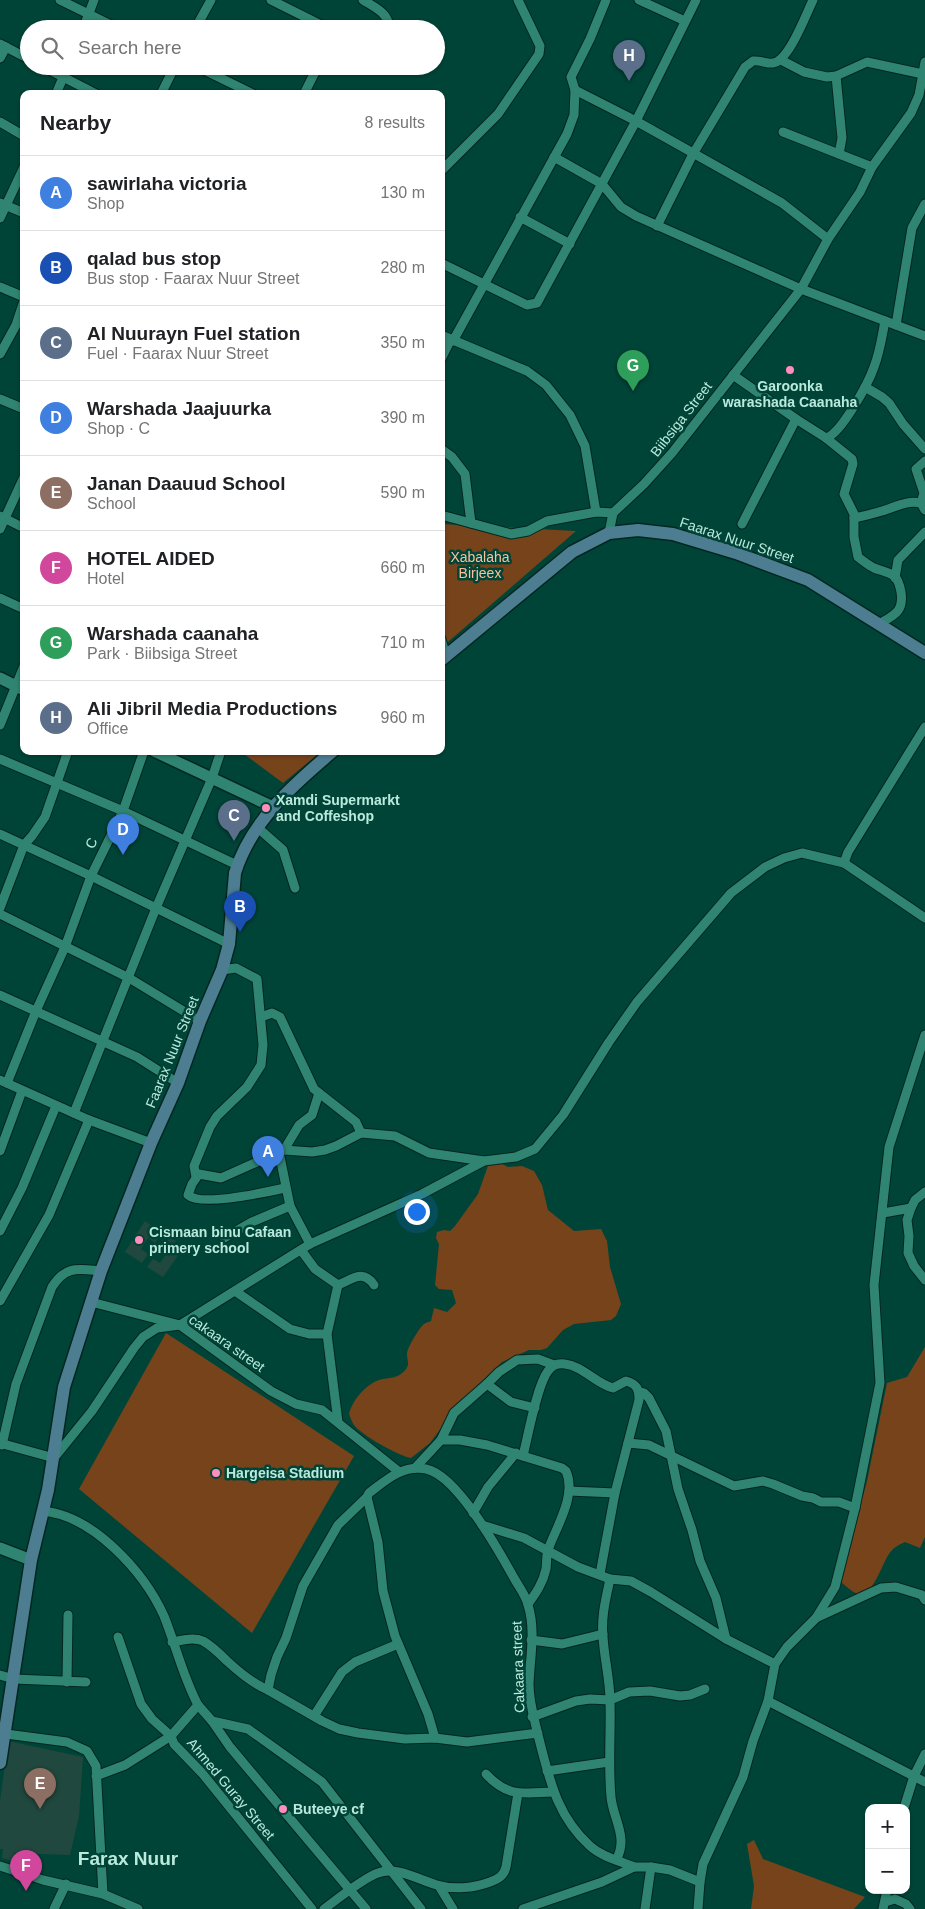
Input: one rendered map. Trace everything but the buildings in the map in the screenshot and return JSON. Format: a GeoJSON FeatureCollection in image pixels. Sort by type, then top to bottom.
{"type":"FeatureCollection","features":[{"type":"Feature","properties":{"kind":"main road","name":"Faarax Nuur Street"},"geometry":{"type":"LineString","coordinates":[[445,657],[572,552],[609,533],[638,530],[674,534],[808,580],[925,653]]}},
{"type":"Feature","properties":{"kind":"main road","name":"Faarax Nuur Street"},"geometry":{"type":"LineString","coordinates":[[0,1763],[6,1734],[31,1560],[54,1458],[64,1387],[101,1271],[222,970],[229,944],[237,865],[246,846],[273,806],[300,779],[328,755]]}},
{"type":"Feature","properties":{"kind":"street"},"geometry":{"type":"LineString","coordinates":[[60,0],[101,20]]}},
{"type":"Feature","properties":{"kind":"street"},"geometry":{"type":"LineString","coordinates":[[87,20],[94,0]]}},
{"type":"Feature","properties":{"kind":"street"},"geometry":{"type":"LineString","coordinates":[[200,20],[211,0]]}},
{"type":"Feature","properties":{"kind":"street"},"geometry":{"type":"LineString","coordinates":[[363,0],[387,17],[388,20]]}},
{"type":"Feature","properties":{"kind":"street"},"geometry":{"type":"LineString","coordinates":[[445,167],[498,114],[539,54],[540,46],[518,0]]}},
{"type":"Feature","properties":{"kind":"street"},"geometry":{"type":"LineString","coordinates":[[445,352],[567,134],[574,115],[574,90],[571,77],[590,39],[606,0]]}},
{"type":"Feature","properties":{"kind":"street"},"geometry":{"type":"LineString","coordinates":[[639,0],[686,21]]}},
{"type":"Feature","properties":{"kind":"street"},"geometry":{"type":"LineString","coordinates":[[445,265],[527,305],[537,303],[636,121],[696,0]]}},
{"type":"Feature","properties":{"kind":"street"},"geometry":{"type":"LineString","coordinates":[[657,226],[694,154],[745,67],[753,61],[772,63],[781,60],[788,52],[813,0]]}},
{"type":"Feature","properties":{"kind":"street"},"geometry":{"type":"LineString","coordinates":[[274,1],[311,20]]}},
{"type":"Feature","properties":{"kind":"street"},"geometry":{"type":"LineString","coordinates":[[0,58],[3,45],[20,54]]}},
{"type":"Feature","properties":{"kind":"street"},"geometry":{"type":"LineString","coordinates":[[781,60],[804,72],[821,76],[836,76],[867,62],[923,74]]}},
{"type":"Feature","properties":{"kind":"street","name":"Biibsiga Street"},"geometry":{"type":"LineString","coordinates":[[613,513],[666,460],[801,289],[828,239],[855,199],[872,167],[911,113],[919,96],[925,62]]}},
{"type":"Feature","properties":{"kind":"street"},"geometry":{"type":"LineString","coordinates":[[58,75],[88,90]]}},
{"type":"Feature","properties":{"kind":"street"},"geometry":{"type":"LineString","coordinates":[[58,90],[64,75]]}},
{"type":"Feature","properties":{"kind":"street"},"geometry":{"type":"LineString","coordinates":[[163,90],[170,75]]}},
{"type":"Feature","properties":{"kind":"street"},"geometry":{"type":"LineString","coordinates":[[214,75],[244,90]]}},
{"type":"Feature","properties":{"kind":"street"},"geometry":{"type":"LineString","coordinates":[[306,90],[314,75]]}},
{"type":"Feature","properties":{"kind":"street"},"geometry":{"type":"LineString","coordinates":[[836,76],[838,114],[842,138],[839,154]]}},
{"type":"Feature","properties":{"kind":"street"},"geometry":{"type":"LineString","coordinates":[[574,90],[636,121],[782,203],[828,239]]}},
{"type":"Feature","properties":{"kind":"street"},"geometry":{"type":"LineString","coordinates":[[0,122],[20,134]]}},
{"type":"Feature","properties":{"kind":"street"},"geometry":{"type":"LineString","coordinates":[[783,132],[872,167]]}},
{"type":"Feature","properties":{"kind":"street"},"geometry":{"type":"LineString","coordinates":[[554,157],[602,184],[621,207],[636,216],[801,289],[925,336]]}},
{"type":"Feature","properties":{"kind":"street"},"geometry":{"type":"LineString","coordinates":[[0,218],[3,204],[20,174]]}},
{"type":"Feature","properties":{"kind":"street"},"geometry":{"type":"LineString","coordinates":[[3,204],[20,211]]}},
{"type":"Feature","properties":{"kind":"street"},"geometry":{"type":"LineString","coordinates":[[896,325],[912,228],[925,204]]}},
{"type":"Feature","properties":{"kind":"street"},"geometry":{"type":"LineString","coordinates":[[520,217],[570,244]]}},
{"type":"Feature","properties":{"kind":"street"},"geometry":{"type":"LineString","coordinates":[[0,287],[20,297]]}},
{"type":"Feature","properties":{"kind":"street"},"geometry":{"type":"LineString","coordinates":[[826,438],[831,436],[840,426],[864,387],[878,355],[885,321]]}},
{"type":"Feature","properties":{"kind":"street"},"geometry":{"type":"LineString","coordinates":[[0,354],[20,327]]}},
{"type":"Feature","properties":{"kind":"street"},"geometry":{"type":"LineString","coordinates":[[445,337],[527,371],[546,385],[570,415],[585,446],[596,512]]}},
{"type":"Feature","properties":{"kind":"street"},"geometry":{"type":"LineString","coordinates":[[733,375],[826,438],[852,459],[853,464],[844,494],[851,506],[854,518],[854,537],[858,557],[896,578],[900,586],[901,606],[896,614],[879,624]]}},
{"type":"Feature","properties":{"kind":"street"},"geometry":{"type":"LineString","coordinates":[[864,387],[889,403],[903,424],[925,449]]}},
{"type":"Feature","properties":{"kind":"street"},"geometry":{"type":"LineString","coordinates":[[0,399],[20,407]]}},
{"type":"Feature","properties":{"kind":"street"},"geometry":{"type":"LineString","coordinates":[[742,524],[796,419]]}},
{"type":"Feature","properties":{"kind":"street"},"geometry":{"type":"LineString","coordinates":[[445,452],[452,457],[465,474],[471,523]]}},
{"type":"Feature","properties":{"kind":"street"},"geometry":{"type":"LineString","coordinates":[[854,518],[911,501],[923,507],[924,492],[916,469],[925,461]]}},
{"type":"Feature","properties":{"kind":"street"},"geometry":{"type":"LineString","coordinates":[[0,529],[2,517],[20,484]]}},
{"type":"Feature","properties":{"kind":"street"},"geometry":{"type":"LineString","coordinates":[[445,516],[512,534],[528,531],[547,521],[596,512],[613,513],[609,533]]}},
{"type":"Feature","properties":{"kind":"street"},"geometry":{"type":"LineString","coordinates":[[2,517],[20,526]]}},
{"type":"Feature","properties":{"kind":"street"},"geometry":{"type":"LineString","coordinates":[[896,578],[898,560],[925,532]]}},
{"type":"Feature","properties":{"kind":"street"},"geometry":{"type":"LineString","coordinates":[[0,598],[20,607]]}},
{"type":"Feature","properties":{"kind":"street"},"geometry":{"type":"LineString","coordinates":[[0,678],[20,688],[0,725]]}},
{"type":"Feature","properties":{"kind":"street"},"geometry":{"type":"LineString","coordinates":[[844,863],[848,852],[925,727]]}},
{"type":"Feature","properties":{"kind":"street"},"geometry":{"type":"LineString","coordinates":[[0,908],[24,845],[42,823],[67,755]]}},
{"type":"Feature","properties":{"kind":"street","name":"C"},"geometry":{"type":"LineString","coordinates":[[4,1082],[65,947],[91,876],[123,811],[143,755]]}},
{"type":"Feature","properties":{"kind":"street"},"geometry":{"type":"LineString","coordinates":[[163,755],[273,806]]}},
{"type":"Feature","properties":{"kind":"street"},"geometry":{"type":"LineString","coordinates":[[74,1113],[156,908],[221,755]]}},
{"type":"Feature","properties":{"kind":"street"},"geometry":{"type":"LineString","coordinates":[[0,759],[123,811],[237,865]]}},
{"type":"Feature","properties":{"kind":"street"},"geometry":{"type":"LineString","coordinates":[[258,828],[283,850],[295,888]]}},
{"type":"Feature","properties":{"kind":"street"},"geometry":{"type":"LineString","coordinates":[[0,834],[91,876],[229,944]]}},
{"type":"Feature","properties":{"kind":"street"},"geometry":{"type":"LineString","coordinates":[[285,1188],[254,1195],[223,1198],[191,1198],[188,1195],[199,1174],[221,1178],[281,1151],[312,1152],[325,1150],[361,1132],[396,1136],[429,1153],[484,1161],[516,1157],[535,1149],[564,1115],[608,1042],[637,1002],[731,893],[765,867],[784,858],[802,853],[844,863],[925,918]]}},
{"type":"Feature","properties":{"kind":"street"},"geometry":{"type":"LineString","coordinates":[[0,914],[129,978],[200,1021]]}},
{"type":"Feature","properties":{"kind":"street"},"geometry":{"type":"LineString","coordinates":[[196,1177],[194,1166],[210,1127],[217,1116],[247,1087],[261,1065],[263,1045],[257,979],[244,970],[236,968],[222,970]]}},
{"type":"Feature","properties":{"kind":"street"},"geometry":{"type":"LineString","coordinates":[[0,995],[137,1057],[178,1083]]}},
{"type":"Feature","properties":{"kind":"street"},"geometry":{"type":"LineString","coordinates":[[261,1017],[272,1013],[280,1017],[314,1089],[356,1122],[361,1132]]}},
{"type":"Feature","properties":{"kind":"street"},"geometry":{"type":"LineString","coordinates":[[698,1909],[703,1864],[743,1777],[753,1741],[768,1701],[775,1664],[787,1647],[816,1618],[835,1587],[855,1508],[880,1383],[874,1285],[889,1147],[925,1035]]}},
{"type":"Feature","properties":{"kind":"street"},"geometry":{"type":"LineString","coordinates":[[4,1082],[89,1120],[151,1143]]}},
{"type":"Feature","properties":{"kind":"street"},"geometry":{"type":"LineString","coordinates":[[0,1151],[22,1091]]}},
{"type":"Feature","properties":{"kind":"street"},"geometry":{"type":"LineString","coordinates":[[310,1244],[290,1206],[285,1188],[281,1151],[299,1126],[312,1115],[319,1093]]}},
{"type":"Feature","properties":{"kind":"street"},"geometry":{"type":"LineString","coordinates":[[0,1231],[22,1188],[56,1106]]}},
{"type":"Feature","properties":{"kind":"street"},"geometry":{"type":"LineString","coordinates":[[0,1301],[49,1215],[89,1120]]}},
{"type":"Feature","properties":{"kind":"street"},"geometry":{"type":"LineString","coordinates":[[92,1302],[180,1325],[310,1244],[422,1194],[484,1161]]}},
{"type":"Feature","properties":{"kind":"street"},"geometry":{"type":"LineString","coordinates":[[925,1192],[915,1200],[907,1220],[909,1236],[908,1253],[914,1266],[925,1280]]}},
{"type":"Feature","properties":{"kind":"street"},"geometry":{"type":"LineString","coordinates":[[224,1238],[252,1222],[290,1206]]}},
{"type":"Feature","properties":{"kind":"street"},"geometry":{"type":"LineString","coordinates":[[883,1212],[911,1208]]}},
{"type":"Feature","properties":{"kind":"street"},"geometry":{"type":"LineString","coordinates":[[301,1250],[315,1269],[338,1285]]}},
{"type":"Feature","properties":{"kind":"street"},"geometry":{"type":"LineString","coordinates":[[54,1458],[1,1444],[16,1384],[52,1287],[68,1270],[101,1271]]}},
{"type":"Feature","properties":{"kind":"street"},"geometry":{"type":"LineString","coordinates":[[338,1285],[362,1275],[367,1277],[374,1285]]}},
{"type":"Feature","properties":{"kind":"street"},"geometry":{"type":"LineString","coordinates":[[338,1285],[327,1334],[338,1422],[398,1472]]}},
{"type":"Feature","properties":{"kind":"street"},"geometry":{"type":"LineString","coordinates":[[235,1291],[290,1329],[309,1334],[327,1334]]}},
{"type":"Feature","properties":{"kind":"street","name":"cakaara street"},"geometry":{"type":"LineString","coordinates":[[54,1458],[92,1411],[143,1337],[157,1328],[180,1325],[271,1391],[296,1404],[322,1410],[338,1422]]}},
{"type":"Feature","properties":{"kind":"street"},"geometry":{"type":"LineString","coordinates":[[268,1690],[277,1656],[286,1638],[303,1586],[338,1525],[369,1493],[398,1472],[415,1468],[441,1440],[454,1413],[499,1372],[517,1360],[538,1359],[554,1365],[564,1363],[578,1368],[603,1385],[613,1388],[626,1381],[633,1383],[638,1388],[640,1400],[615,1493],[600,1574]]}},
{"type":"Feature","properties":{"kind":"street"},"geometry":{"type":"LineString","coordinates":[[473,1513],[488,1487],[519,1454],[541,1385],[547,1372],[554,1365]]}},
{"type":"Feature","properties":{"kind":"street"},"geometry":{"type":"LineString","coordinates":[[487,1384],[512,1402],[535,1408]]}},
{"type":"Feature","properties":{"kind":"street"},"geometry":{"type":"LineString","coordinates":[[639,1392],[644,1393],[652,1404],[666,1431],[678,1489],[700,1561],[716,1598],[726,1639]]}},
{"type":"Feature","properties":{"kind":"street"},"geometry":{"type":"LineString","coordinates":[[441,1440],[460,1440],[487,1445],[562,1468],[566,1471],[569,1491],[561,1523],[548,1551],[546,1569],[541,1585],[528,1604]]}},
{"type":"Feature","properties":{"kind":"street"},"geometry":{"type":"LineString","coordinates":[[628,1443],[649,1445],[734,1486],[763,1481],[821,1502],[839,1502],[855,1508]]}},
{"type":"Feature","properties":{"kind":"street","name":"Cakaara street"},"geometry":{"type":"LineString","coordinates":[[415,1468],[427,1469],[439,1475],[454,1488],[492,1538],[528,1604],[532,1626],[529,1685],[532,1717],[538,1733],[552,1792],[567,1820],[591,1847],[634,1867]]}},
{"type":"Feature","properties":{"kind":"street"},"geometry":{"type":"LineString","coordinates":[[569,1491],[615,1493]]}},
{"type":"Feature","properties":{"kind":"street"},"geometry":{"type":"LineString","coordinates":[[367,1497],[378,1542],[383,1591],[398,1644],[428,1714],[435,1738]]}},
{"type":"Feature","properties":{"kind":"street"},"geometry":{"type":"LineString","coordinates":[[42,1511],[70,1519],[96,1533],[145,1582],[163,1616],[188,1685],[198,1705],[366,1909]]}},
{"type":"Feature","properties":{"kind":"street"},"geometry":{"type":"LineString","coordinates":[[482,1525],[524,1538],[578,1567],[610,1579],[631,1582],[651,1592],[726,1639],[775,1664]]}},
{"type":"Feature","properties":{"kind":"street"},"geometry":{"type":"LineString","coordinates":[[0,1548],[31,1560]]}},
{"type":"Feature","properties":{"kind":"street"},"geometry":{"type":"LineString","coordinates":[[610,1579],[602,1634],[609,1674],[611,1800],[621,1833],[620,1852],[616,1860]]}},
{"type":"Feature","properties":{"kind":"street"},"geometry":{"type":"LineString","coordinates":[[816,1618],[881,1588],[896,1587],[922,1595],[925,1600]]}},
{"type":"Feature","properties":{"kind":"street"},"geometry":{"type":"LineString","coordinates":[[67,1682],[68,1615]]}},
{"type":"Feature","properties":{"kind":"street"},"geometry":{"type":"LineString","coordinates":[[532,1640],[562,1644],[602,1634]]}},
{"type":"Feature","properties":{"kind":"street"},"geometry":{"type":"LineString","coordinates":[[96,1776],[125,1765],[171,1736],[152,1719],[140,1704],[118,1637]]}},
{"type":"Feature","properties":{"kind":"street"},"geometry":{"type":"LineString","coordinates":[[172,1642],[192,1639],[203,1641],[238,1671],[260,1686],[339,1729],[405,1739],[435,1738],[451,1742],[467,1742],[538,1733]]}},
{"type":"Feature","properties":{"kind":"street"},"geometry":{"type":"LineString","coordinates":[[314,1716],[342,1672],[355,1662],[398,1644]]}},
{"type":"Feature","properties":{"kind":"street"},"geometry":{"type":"LineString","coordinates":[[0,1675],[14,1680],[86,1682]]}},
{"type":"Feature","properties":{"kind":"street"},"geometry":{"type":"LineString","coordinates":[[532,1717],[576,1701],[590,1699],[610,1700],[629,1692],[650,1691],[680,1696],[690,1695],[705,1689]]}},
{"type":"Feature","properties":{"kind":"street"},"geometry":{"type":"LineString","coordinates":[[768,1701],[925,1782]]}},
{"type":"Feature","properties":{"kind":"street","name":"Ahmed Guray Street"},"geometry":{"type":"LineString","coordinates":[[198,1705],[171,1736],[174,1744],[202,1773],[312,1909]]}},
{"type":"Feature","properties":{"kind":"street"},"geometry":{"type":"LineString","coordinates":[[212,1720],[248,1729],[322,1782],[421,1909]]}},
{"type":"Feature","properties":{"kind":"street"},"geometry":{"type":"LineString","coordinates":[[6,1734],[67,1742],[87,1751],[96,1766],[103,1894]]}},
{"type":"Feature","properties":{"kind":"street"},"geometry":{"type":"LineString","coordinates":[[905,1804],[914,1776],[925,1754]]}},
{"type":"Feature","properties":{"kind":"street"},"geometry":{"type":"LineString","coordinates":[[547,1771],[609,1762]]}},
{"type":"Feature","properties":{"kind":"street"},"geometry":{"type":"LineString","coordinates":[[486,1774],[500,1788],[518,1793],[552,1792]]}},
{"type":"Feature","properties":{"kind":"street"},"geometry":{"type":"LineString","coordinates":[[324,1909],[377,1873],[391,1870],[438,1886],[467,1888],[499,1878],[504,1873],[518,1793]]}},
{"type":"Feature","properties":{"kind":"street"},"geometry":{"type":"LineString","coordinates":[[0,1866],[44,1880],[103,1894],[136,1909]]}},
{"type":"Feature","properties":{"kind":"street"},"geometry":{"type":"LineString","coordinates":[[523,1909],[602,1882],[634,1867],[670,1870],[700,1882]]}},
{"type":"Feature","properties":{"kind":"street"},"geometry":{"type":"LineString","coordinates":[[645,1909],[651,1867]]}},
{"type":"Feature","properties":{"kind":"street"},"geometry":{"type":"LineString","coordinates":[[54,1909],[66,1884]]}},
{"type":"Feature","properties":{"kind":"street"},"geometry":{"type":"LineString","coordinates":[[438,1886],[453,1909]]}},
{"type":"Feature","properties":{"kind":"street"},"geometry":{"type":"LineString","coordinates":[[884,1906],[895,1899],[906,1904],[910,1909]]}},
{"type":"Feature","properties":{"kind":"shaded area","name":"Cismaan binu Cafaan primery school"},"geometry":{"type":"Polygon","coordinates":[[[145,1221],[162,1233],[155,1243],[148,1238],[141,1249],[148,1254],[142,1263],[125,1252],[145,1221]]]}},
{"type":"Feature","properties":{"kind":"shaded area"},"geometry":{"type":"Polygon","coordinates":[[[170,1237],[176,1241],[173,1245],[181,1251],[163,1277],[147,1267],[153,1259],[160,1263],[170,1249],[164,1246],[170,1237]]]}},
{"type":"Feature","properties":{"kind":"shaded area"},"geometry":{"type":"Polygon","coordinates":[[[8,1741],[83,1757],[79,1816],[70,1855],[12,1853],[37,1860],[35,1867],[2,1858],[3,1849],[0,1849],[0,1801],[8,1741]]]}},
{"type":"Feature","properties":{"kind":"green space","name":"Xabalaha Birjeex"},"geometry":{"type":"Polygon","coordinates":[[[445,524],[576,531],[445,645],[445,524]]]}},
{"type":"Feature","properties":{"kind":"green space"},"geometry":{"type":"Polygon","coordinates":[[[245,755],[317,755],[283,783],[245,755]]]}},
{"type":"Feature","properties":{"kind":"green space"},"geometry":{"type":"Polygon","coordinates":[[[496,1161],[508,1167],[522,1166],[534,1171],[542,1185],[548,1210],[574,1231],[601,1229],[607,1241],[610,1267],[621,1304],[616,1316],[611,1320],[574,1324],[563,1330],[547,1348],[529,1350],[502,1362],[454,1408],[430,1443],[411,1458],[364,1434],[354,1425],[349,1414],[356,1399],[374,1382],[396,1377],[403,1373],[408,1365],[407,1354],[409,1347],[422,1326],[431,1321],[434,1308],[447,1312],[456,1303],[452,1290],[439,1289],[435,1285],[439,1244],[436,1238],[437,1232],[450,1231],[455,1226],[478,1194],[489,1163],[496,1161]]]}},
{"type":"Feature","properties":{"kind":"green space","name":"Hargeisa Stadium"},"geometry":{"type":"Polygon","coordinates":[[[166,1333],[354,1456],[252,1633],[79,1489],[166,1333]]]}},
{"type":"Feature","properties":{"kind":"green space"},"geometry":{"type":"Polygon","coordinates":[[[925,1347],[925,1537],[920,1548],[905,1542],[894,1548],[886,1558],[873,1585],[864,1593],[858,1594],[842,1583],[841,1577],[867,1481],[887,1383],[907,1377],[925,1347]]]}},
{"type":"Feature","properties":{"kind":"green space"},"geometry":{"type":"Polygon","coordinates":[[[754,1840],[763,1859],[865,1897],[854,1909],[751,1909],[754,1886],[747,1844],[754,1840]]]}},
{"type":"Feature","properties":{"kind":"place","name":"Ali Jibril Media Productions"},"geometry":{"type":"Point","coordinates":[629,81]}},
{"type":"Feature","properties":{"kind":"place","name":"Garoonka warashada Caanaha"},"geometry":{"type":"Point","coordinates":[790,370]}},
{"type":"Feature","properties":{"kind":"place","name":"Warshada caanaha"},"geometry":{"type":"Point","coordinates":[633,391]}},
{"type":"Feature","properties":{"kind":"place","name":"Xamdi Supermarkt and Coffeshop"},"geometry":{"type":"Point","coordinates":[266,808]}},
{"type":"Feature","properties":{"kind":"place","name":"Al Nuurayn Fuel station"},"geometry":{"type":"Point","coordinates":[234,841]}},
{"type":"Feature","properties":{"kind":"place","name":"Warshada Jaajuurka"},"geometry":{"type":"Point","coordinates":[123,855]}},
{"type":"Feature","properties":{"kind":"place","name":"qalad bus stop"},"geometry":{"type":"Point","coordinates":[240,932]}},
{"type":"Feature","properties":{"kind":"place","name":"sawirlaha victoria"},"geometry":{"type":"Point","coordinates":[268,1177]}},
{"type":"Feature","properties":{"kind":"place","name":"Cismaan binu Cafaan primery school"},"geometry":{"type":"Point","coordinates":[139,1240]}},
{"type":"Feature","properties":{"kind":"place","name":"Hargeisa Stadium"},"geometry":{"type":"Point","coordinates":[216,1473]}},
{"type":"Feature","properties":{"kind":"place","name":"Janan Daauud School"},"geometry":{"type":"Point","coordinates":[40,1809]}},
{"type":"Feature","properties":{"kind":"place","name":"Buteeye cf"},"geometry":{"type":"Point","coordinates":[283,1809]}},
{"type":"Feature","properties":{"kind":"place","name":"HOTEL AIDED"},"geometry":{"type":"Point","coordinates":[26,1891]}},
{"type":"Feature","properties":{"kind":"district","name":"Farax Nuur"},"geometry":{"type":"Point","coordinates":[128,1858]}}]}
